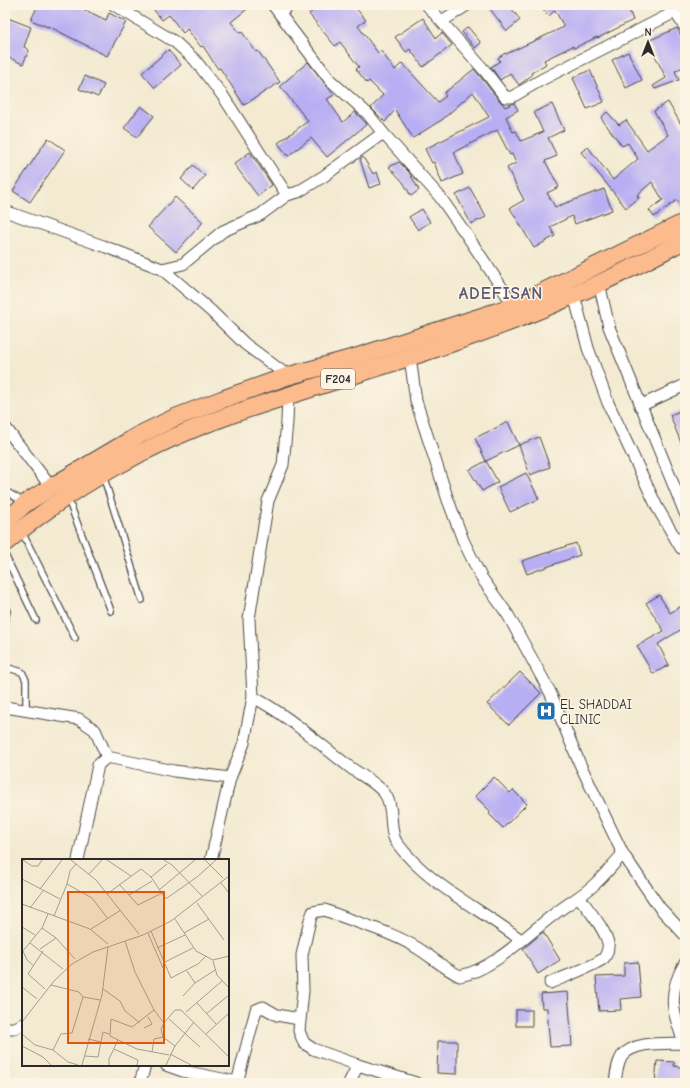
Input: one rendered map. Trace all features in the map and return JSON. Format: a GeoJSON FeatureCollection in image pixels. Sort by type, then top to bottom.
{"type":"FeatureCollection","features":[{"type":"Feature","properties":{"kind":"main road","name":"F204"},"geometry":{"type":"LineString","coordinates":[[5,522],[26,503],[51,487],[139,435],[174,418],[223,398],[288,376],[361,356],[514,306],[685,222]]}},
{"type":"Feature","properties":{"kind":"main road","name":"F204"},"geometry":{"type":"LineString","coordinates":[[5,544],[21,530],[67,496],[147,450],[182,434],[231,414],[410,357],[507,323],[574,295],[685,240]]}},
{"type":"Feature","properties":{"kind":"street"},"geometry":{"type":"LineString","coordinates":[[114,5],[176,42],[195,60],[223,96],[288,195]]}},
{"type":"Feature","properties":{"kind":"street"},"geometry":{"type":"LineString","coordinates":[[290,5],[277,9],[291,30],[330,80],[368,114],[382,133],[440,197],[514,306]]}},
{"type":"Feature","properties":{"kind":"street"},"geometry":{"type":"LineString","coordinates":[[427,5],[485,71],[505,97],[512,97],[671,8],[685,27]]}},
{"type":"Feature","properties":{"kind":"street"},"geometry":{"type":"LineString","coordinates":[[442,21],[467,5]]}},
{"type":"Feature","properties":{"kind":"street"},"geometry":{"type":"LineString","coordinates":[[162,269],[183,264],[223,231],[260,215],[288,195],[298,192],[324,176],[382,133]]}},
{"type":"Feature","properties":{"kind":"street"},"geometry":{"type":"LineString","coordinates":[[5,211],[106,247],[162,269],[211,311],[245,344],[288,376]]}},
{"type":"Feature","properties":{"kind":"street"},"geometry":{"type":"LineString","coordinates":[[599,283],[609,327],[640,406],[685,511]]}},
{"type":"Feature","properties":{"kind":"street"},"geometry":{"type":"LineString","coordinates":[[574,295],[588,348],[608,404],[657,507],[682,548]]}},
{"type":"Feature","properties":{"kind":"street"},"geometry":{"type":"LineString","coordinates":[[410,357],[416,401],[463,540],[480,577],[508,615],[550,692],[570,744],[623,854],[660,908],[685,934]]}},
{"type":"Feature","properties":{"kind":"street"},"geometry":{"type":"LineString","coordinates":[[640,406],[685,386]]}},
{"type":"Feature","properties":{"kind":"street"},"geometry":{"type":"LineString","coordinates":[[211,859],[230,778],[244,743],[253,697],[249,620],[268,501],[282,465],[287,422],[288,396]]}},
{"type":"Feature","properties":{"kind":"street"},"geometry":{"type":"LineString","coordinates":[[5,427],[51,487]]}},
{"type":"Feature","properties":{"kind":"street"},"geometry":{"type":"LineString","coordinates":[[253,697],[276,709],[333,754],[375,784],[385,794],[391,810],[396,842],[408,855],[460,899],[483,913],[521,940]]}},
{"type":"Feature","properties":{"kind":"street"},"geometry":{"type":"LineString","coordinates":[[5,707],[79,720],[95,730],[107,757]]}},
{"type":"Feature","properties":{"kind":"street"},"geometry":{"type":"LineString","coordinates":[[107,757],[174,771],[230,778]]}},
{"type":"Feature","properties":{"kind":"street"},"geometry":{"type":"LineString","coordinates":[[78,859],[98,765],[107,757]]}},
{"type":"Feature","properties":{"kind":"street"},"geometry":{"type":"LineString","coordinates":[[416,1083],[358,1065],[307,1046],[301,1037],[299,1019],[303,991],[302,955],[313,912],[317,910],[325,910],[393,936],[419,949],[445,968],[460,976],[471,974],[486,966],[558,910],[580,898],[597,883],[623,854]]}},
{"type":"Feature","properties":{"kind":"street"},"geometry":{"type":"LineString","coordinates":[[550,983],[592,964],[604,957],[608,950],[608,943],[601,930],[580,898]]}},
{"type":"Feature","properties":{"kind":"street"},"geometry":{"type":"LineString","coordinates":[[615,1083],[620,1061],[623,1055],[629,1051],[640,1046],[654,1044],[685,1044],[675,1020],[672,1008],[673,990],[685,962]]}},
{"type":"Feature","properties":{"kind":"street"},"geometry":{"type":"LineString","coordinates":[[169,1066],[183,1071],[237,1083],[256,1010],[263,1007],[277,1016],[299,1019]]}},
{"type":"Feature","properties":{"kind":"street"},"geometry":{"type":"LineString","coordinates":[[5,1028],[15,1028],[22,1024]]}},
{"type":"Feature","properties":{"kind":"street"},"geometry":{"type":"LineString","coordinates":[[349,1083],[358,1065]]}},
{"type":"Feature","properties":{"kind":"street"},"geometry":{"type":"LineString","coordinates":[[140,1083],[145,1066]]}},
{"type":"Feature","properties":{"kind":"lane"},"geometry":{"type":"LineString","coordinates":[[103,475],[142,600]]}},
{"type":"Feature","properties":{"kind":"lane"},"geometry":{"type":"LineString","coordinates":[[5,491],[26,503]]}},
{"type":"Feature","properties":{"kind":"lane"},"geometry":{"type":"LineString","coordinates":[[67,496],[110,611]]}},
{"type":"Feature","properties":{"kind":"lane"},"geometry":{"type":"LineString","coordinates":[[21,530],[74,638]]}},
{"type":"Feature","properties":{"kind":"lane"},"geometry":{"type":"LineString","coordinates":[[5,555],[36,620]]}},
{"type":"Feature","properties":{"kind":"lane"},"geometry":{"type":"LineString","coordinates":[[5,605],[7,611],[5,620]]}},
{"type":"Feature","properties":{"kind":"lane"},"geometry":{"type":"LineString","coordinates":[[5,667],[22,672],[26,680],[26,711]]}},
{"type":"Feature","properties":{"kind":"building"},"geometry":{"type":"Polygon","coordinates":[[[38,5],[85,5],[83,9],[106,20],[109,13],[126,22],[107,56],[48,26],[31,20],[38,5]]]}},
{"type":"Feature","properties":{"kind":"building"},"geometry":{"type":"Polygon","coordinates":[[[150,5],[252,5],[231,22],[240,33],[242,32],[256,52],[258,51],[280,82],[244,105],[220,68],[218,69],[203,46],[201,47],[187,29],[183,33],[169,15],[162,20],[150,5]]]}},
{"type":"Feature","properties":{"kind":"building"},"geometry":{"type":"Polygon","coordinates":[[[321,5],[353,5],[366,20],[358,26],[378,53],[381,51],[395,70],[402,63],[438,102],[446,96],[444,93],[474,69],[505,107],[514,103],[518,110],[506,117],[513,132],[516,131],[521,141],[543,132],[534,112],[552,104],[564,130],[548,138],[557,156],[545,161],[559,187],[547,193],[555,207],[604,189],[612,210],[575,224],[572,216],[550,227],[555,236],[534,248],[510,208],[524,200],[507,168],[516,163],[512,154],[510,155],[497,130],[454,152],[463,174],[442,183],[434,162],[432,163],[425,149],[489,117],[473,92],[443,119],[413,138],[395,110],[385,122],[371,108],[383,95],[369,81],[367,83],[356,69],[359,67],[340,42],[335,46],[309,14],[321,5]]]}},
{"type":"Feature","properties":{"kind":"building"},"geometry":{"type":"Polygon","coordinates":[[[496,5],[509,5],[520,20],[507,31],[490,9],[496,5]]]}},
{"type":"Feature","properties":{"kind":"building"},"geometry":{"type":"Polygon","coordinates":[[[539,5],[627,5],[633,20],[598,38],[597,37],[574,48],[573,46],[544,60],[546,64],[531,73],[532,75],[519,85],[510,73],[500,80],[491,67],[500,61],[498,58],[505,53],[506,54],[564,27],[555,10],[549,16],[539,5]]]}},
{"type":"Feature","properties":{"kind":"building"},"geometry":{"type":"Polygon","coordinates":[[[5,17],[31,27],[24,47],[29,50],[23,64],[5,56],[5,17]]]}},
{"type":"Feature","properties":{"kind":"building"},"geometry":{"type":"Polygon","coordinates":[[[423,18],[436,38],[442,33],[452,45],[423,67],[410,49],[406,52],[395,37],[423,18]]]}},
{"type":"Feature","properties":{"kind":"building"},"geometry":{"type":"Polygon","coordinates":[[[468,27],[481,43],[475,48],[462,32],[468,27]]]}},
{"type":"Feature","properties":{"kind":"building"},"geometry":{"type":"Polygon","coordinates":[[[677,28],[685,44],[685,66],[675,71],[679,80],[655,89],[653,86],[666,78],[648,41],[677,28]]]}},
{"type":"Feature","properties":{"kind":"building"},"geometry":{"type":"Polygon","coordinates":[[[168,50],[181,65],[155,88],[142,73],[168,50]]]}},
{"type":"Feature","properties":{"kind":"building"},"geometry":{"type":"Polygon","coordinates":[[[628,52],[642,80],[626,88],[612,60],[628,52]]]}},
{"type":"Feature","properties":{"kind":"building"},"geometry":{"type":"Polygon","coordinates":[[[308,62],[334,95],[327,99],[343,122],[355,112],[367,124],[327,157],[311,138],[288,156],[278,143],[308,121],[280,86],[308,62]]]}},
{"type":"Feature","properties":{"kind":"building"},"geometry":{"type":"Polygon","coordinates":[[[590,70],[604,102],[587,109],[573,78],[590,70]]]}},
{"type":"Feature","properties":{"kind":"building"},"geometry":{"type":"Polygon","coordinates":[[[85,76],[104,85],[98,97],[79,89],[85,76]]]}},
{"type":"Feature","properties":{"kind":"building"},"geometry":{"type":"Polygon","coordinates":[[[668,102],[685,131],[685,211],[677,200],[654,217],[649,210],[663,200],[652,182],[637,195],[639,198],[626,208],[581,152],[588,147],[613,180],[638,159],[628,143],[622,146],[601,118],[607,112],[619,125],[626,120],[647,150],[668,135],[654,111],[668,102]]]}},
{"type":"Feature","properties":{"kind":"building"},"geometry":{"type":"Polygon","coordinates":[[[141,106],[154,116],[137,137],[124,128],[141,106]]]}},
{"type":"Feature","properties":{"kind":"building"},"geometry":{"type":"Polygon","coordinates":[[[48,138],[65,150],[30,202],[13,191],[48,138]]]}},
{"type":"Feature","properties":{"kind":"building"},"geometry":{"type":"Polygon","coordinates":[[[250,152],[272,185],[258,196],[234,164],[250,152]]]}},
{"type":"Feature","properties":{"kind":"building"},"geometry":{"type":"Polygon","coordinates":[[[363,157],[373,174],[377,172],[381,184],[369,188],[360,159],[363,157]]]}},
{"type":"Feature","properties":{"kind":"building"},"geometry":{"type":"Polygon","coordinates":[[[399,162],[409,172],[419,190],[411,196],[403,182],[389,167],[399,162]]]}},
{"type":"Feature","properties":{"kind":"building"},"geometry":{"type":"Polygon","coordinates":[[[193,165],[205,176],[193,190],[181,179],[193,165]]]}},
{"type":"Feature","properties":{"kind":"building"},"geometry":{"type":"Polygon","coordinates":[[[470,188],[486,217],[471,224],[456,195],[470,188]]]}},
{"type":"Feature","properties":{"kind":"building"},"geometry":{"type":"Polygon","coordinates":[[[175,197],[203,222],[176,252],[148,227],[175,197]]]}},
{"type":"Feature","properties":{"kind":"building"},"geometry":{"type":"Polygon","coordinates":[[[422,209],[430,222],[418,230],[409,217],[422,209]]]}},
{"type":"Feature","properties":{"kind":"building"},"geometry":{"type":"Polygon","coordinates":[[[685,409],[685,453],[670,415],[685,409]]]}},
{"type":"Feature","properties":{"kind":"building"},"geometry":{"type":"Polygon","coordinates":[[[508,422],[519,445],[486,461],[475,438],[508,422]]]}},
{"type":"Feature","properties":{"kind":"building"},"geometry":{"type":"Polygon","coordinates":[[[539,437],[550,467],[530,475],[519,445],[539,437]]]}},
{"type":"Feature","properties":{"kind":"building"},"geometry":{"type":"Polygon","coordinates":[[[486,461],[498,482],[482,491],[469,470],[486,461]]]}},
{"type":"Feature","properties":{"kind":"building"},"geometry":{"type":"Polygon","coordinates":[[[526,473],[539,499],[510,512],[498,487],[526,473]]]}},
{"type":"Feature","properties":{"kind":"building"},"geometry":{"type":"Polygon","coordinates":[[[576,543],[580,555],[527,574],[522,561],[576,543]]]}},
{"type":"Feature","properties":{"kind":"building"},"geometry":{"type":"Polygon","coordinates":[[[659,595],[670,613],[685,604],[685,627],[658,644],[669,665],[653,674],[637,646],[664,631],[646,603],[659,595]]]}},
{"type":"Feature","properties":{"kind":"building"},"geometry":{"type":"Polygon","coordinates":[[[520,672],[541,693],[509,725],[487,704],[520,672]]]}},
{"type":"Feature","properties":{"kind":"building"},"geometry":{"type":"Polygon","coordinates":[[[494,777],[510,793],[513,790],[527,804],[503,828],[489,814],[491,812],[475,796],[494,777]]]}},
{"type":"Feature","properties":{"kind":"building"},"geometry":{"type":"Polygon","coordinates":[[[543,932],[560,960],[538,974],[523,949],[543,932]]]}},
{"type":"Feature","properties":{"kind":"building"},"geometry":{"type":"Polygon","coordinates":[[[638,962],[641,997],[620,999],[621,1010],[599,1011],[596,977],[624,976],[624,963],[638,962]]]}},
{"type":"Feature","properties":{"kind":"building"},"geometry":{"type":"Polygon","coordinates":[[[568,992],[572,1046],[550,1047],[547,1008],[542,1008],[541,994],[568,992]]]}},
{"type":"Feature","properties":{"kind":"building"},"geometry":{"type":"Polygon","coordinates":[[[516,1010],[532,1010],[532,1026],[516,1026],[516,1010]]]}},
{"type":"Feature","properties":{"kind":"building"},"geometry":{"type":"Polygon","coordinates":[[[438,1041],[457,1041],[457,1074],[437,1073],[438,1041]]]}},
{"type":"Feature","properties":{"kind":"building"},"geometry":{"type":"Polygon","coordinates":[[[657,1061],[674,1062],[674,1066],[685,1068],[685,1083],[655,1083],[657,1061]]]}},
{"type":"Feature","properties":{"kind":"place","name":"EL SHADDAI CLINIC"},"geometry":{"type":"Point","coordinates":[546,711]}},
{"type":"Feature","properties":{"kind":"district","name":"ADEFISAN"},"geometry":{"type":"Point","coordinates":[501,293]}}]}
